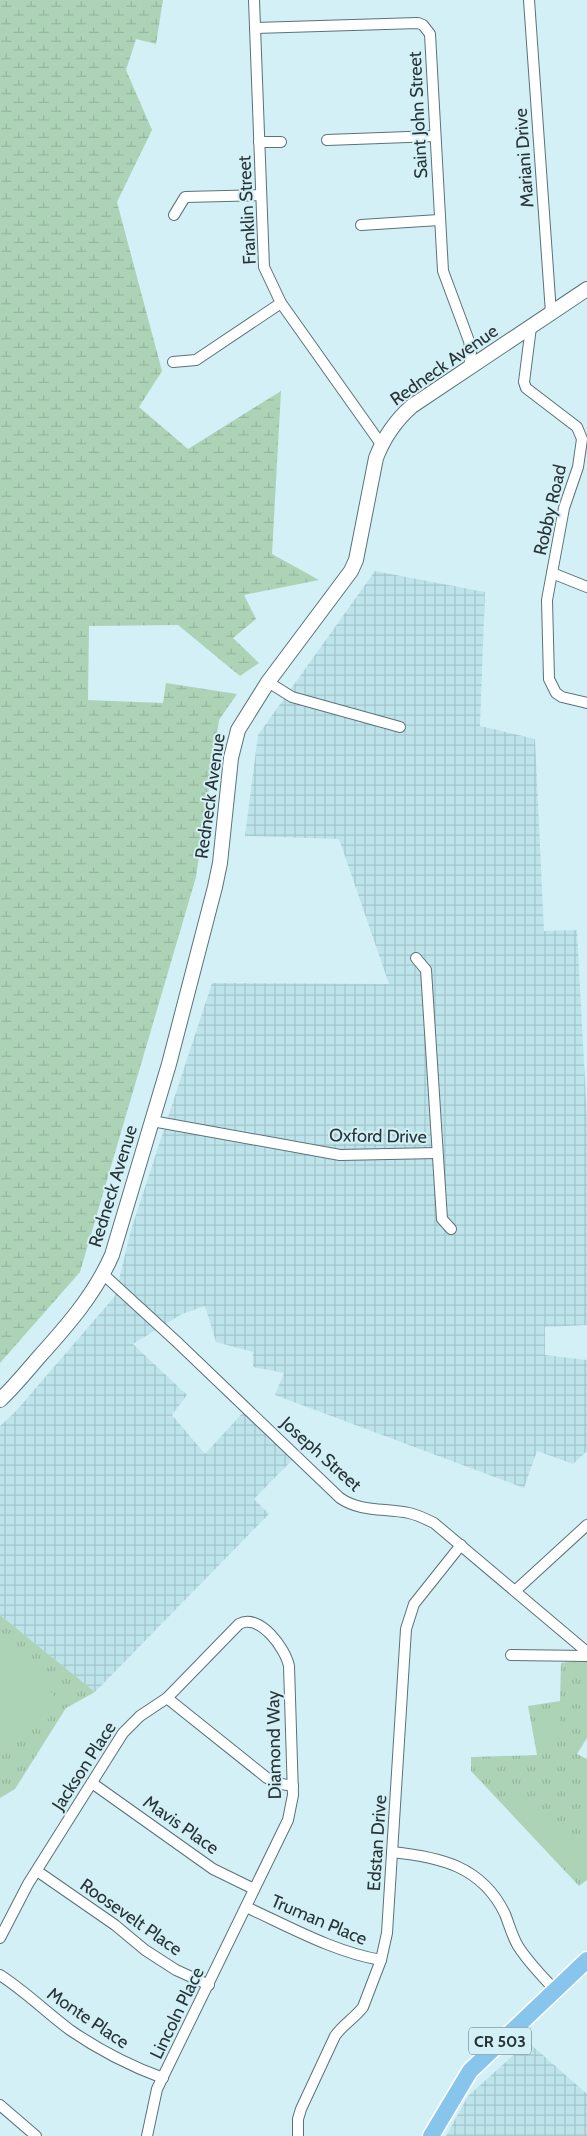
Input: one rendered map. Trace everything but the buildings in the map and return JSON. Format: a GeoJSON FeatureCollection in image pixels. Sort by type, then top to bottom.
{"type":"FeatureCollection","features":[{"type":"Feature","properties":{"kind":"main road","name":"CR 503"},"geometry":{"type":"LineString","coordinates":[[431,2136],[470,2071],[587,1960]]}},
{"type":"Feature","properties":{"kind":"street","name":"Franklin Street"},"geometry":{"type":"LineString","coordinates":[[254,0],[264,267],[281,303],[382,444]]}},
{"type":"Feature","properties":{"kind":"street","name":"Mariani Drive"},"geometry":{"type":"LineString","coordinates":[[529,0],[551,313]]}},
{"type":"Feature","properties":{"kind":"street","name":"Saint John Street"},"geometry":{"type":"LineString","coordinates":[[255,28],[418,23],[423,25],[430,34],[443,271],[469,341],[471,352],[469,369]]}},
{"type":"Feature","properties":{"kind":"street"},"geometry":{"type":"LineString","coordinates":[[326,140],[435,136]]}},
{"type":"Feature","properties":{"kind":"street"},"geometry":{"type":"LineString","coordinates":[[260,142],[281,142]]}},
{"type":"Feature","properties":{"kind":"street"},"geometry":{"type":"LineString","coordinates":[[174,215],[185,198],[260,195]]}},
{"type":"Feature","properties":{"kind":"street"},"geometry":{"type":"LineString","coordinates":[[361,225],[439,220]]}},
{"type":"Feature","properties":{"kind":"street","name":"Redneck Avenue"},"geometry":{"type":"LineString","coordinates":[[0,1400],[60,1333],[104,1275],[112,1255],[152,1121],[215,887],[220,863],[234,744],[244,718],[268,682],[351,571],[356,560],[376,458],[382,444],[392,426],[412,406],[587,289]]}},
{"type":"Feature","properties":{"kind":"street"},"geometry":{"type":"LineString","coordinates":[[173,362],[196,360],[281,303]]}},
{"type":"Feature","properties":{"kind":"street","name":"Robby Road"},"geometry":{"type":"LineString","coordinates":[[531,327],[524,382],[526,388],[577,426],[582,439],[583,465],[564,508],[547,600],[549,679],[556,693],[562,697],[587,704]]}},
{"type":"Feature","properties":{"kind":"street"},"geometry":{"type":"LineString","coordinates":[[552,573],[587,587]]}},
{"type":"Feature","properties":{"kind":"street"},"geometry":{"type":"LineString","coordinates":[[268,682],[292,697],[400,727]]}},
{"type":"Feature","properties":{"kind":"street","name":"Oxford Drive"},"geometry":{"type":"LineString","coordinates":[[152,1121],[340,1155],[437,1153],[426,970],[416,958]]}},
{"type":"Feature","properties":{"kind":"street"},"geometry":{"type":"LineString","coordinates":[[437,1153],[442,1218],[452,1229]]}},
{"type":"Feature","properties":{"kind":"street","name":"Joseph Street"},"geometry":{"type":"LineString","coordinates":[[104,1275],[178,1342],[340,1498],[348,1504],[409,1513],[434,1523],[587,1654]]}},
{"type":"Feature","properties":{"kind":"street"},"geometry":{"type":"LineString","coordinates":[[515,1592],[587,1525]]}},
{"type":"Feature","properties":{"kind":"street","name":"Edstan Drive"},"geometry":{"type":"LineString","coordinates":[[298,2136],[298,2119],[301,2108],[334,2036],[341,2026],[363,2007],[381,1960],[388,1933],[406,1629],[414,1604],[461,1545]]}},
{"type":"Feature","properties":{"kind":"street","name":"Jackson Place"},"geometry":{"type":"LineString","coordinates":[[0,1938],[36,1872],[123,1733],[131,1723],[167,1698],[239,1624],[250,1620]]}},
{"type":"Feature","properties":{"kind":"street","name":"Diamond Way"},"geometry":{"type":"LineString","coordinates":[[246,1907],[288,1820],[293,1786],[289,1666],[287,1657],[279,1643],[257,1623],[250,1620]]}},
{"type":"Feature","properties":{"kind":"street"},"geometry":{"type":"LineString","coordinates":[[511,1655],[587,1654]]}},
{"type":"Feature","properties":{"kind":"street"},"geometry":{"type":"LineString","coordinates":[[167,1698],[267,1778],[276,1783],[293,1786]]}},
{"type":"Feature","properties":{"kind":"street","name":"Mavis Place"},"geometry":{"type":"LineString","coordinates":[[92,1783],[213,1868],[254,1889]]}},
{"type":"Feature","properties":{"kind":"street"},"geometry":{"type":"LineString","coordinates":[[392,1852],[434,1857],[448,1862],[473,1876],[496,1899],[517,1944],[555,1990]]}},
{"type":"Feature","properties":{"kind":"street","name":"Roosevelt Place"},"geometry":{"type":"LineString","coordinates":[[36,1872],[115,1925],[145,1950],[176,1970],[209,1985]]}},
{"type":"Feature","properties":{"kind":"street","name":"Truman Place"},"geometry":{"type":"LineString","coordinates":[[246,1907],[329,1945],[358,1956],[381,1960]]}},
{"type":"Feature","properties":{"kind":"street","name":"Lincoln Place"},"geometry":{"type":"LineString","coordinates":[[147,2136],[157,2089],[246,1907]]}},
{"type":"Feature","properties":{"kind":"street","name":"Monte Place"},"geometry":{"type":"LineString","coordinates":[[0,1975],[66,2026],[99,2048],[132,2066],[162,2078]]}},
{"type":"Feature","properties":{"kind":"street"},"geometry":{"type":"LineString","coordinates":[[0,2105],[36,2136]]}},
{"type":"Feature","properties":{"kind":"shaded area"},"geometry":{"type":"Polygon","coordinates":[[[375,571],[485,592],[480,726],[535,739],[544,931],[577,930],[587,1119],[587,1325],[545,1327],[545,1355],[587,1360],[587,1451],[573,1464],[537,1451],[524,1488],[275,1395],[284,1373],[253,1367],[253,1352],[216,1342],[205,1306],[182,1314],[133,1344],[187,1395],[172,1415],[205,1454],[248,1407],[298,1454],[254,1499],[269,1514],[95,1692],[0,1615],[0,1426],[16,1411],[115,1296],[131,1230],[212,983],[389,984],[339,839],[245,836],[258,735],[375,571]]]}},
{"type":"Feature","properties":{"kind":"shaded area"},"geometry":{"type":"Polygon","coordinates":[[[528,2042],[587,2094],[587,2136],[446,2136],[468,2096],[528,2042]]]}},
{"type":"Feature","properties":{"kind":"green space"},"geometry":{"type":"Polygon","coordinates":[[[0,0],[163,0],[156,44],[136,39],[126,70],[152,130],[117,202],[162,371],[139,407],[188,449],[281,391],[272,554],[319,580],[244,595],[256,619],[233,638],[259,663],[240,676],[178,625],[89,626],[88,700],[163,703],[166,683],[237,694],[219,720],[196,877],[80,1272],[0,1363],[0,0]]]}},
{"type":"Feature","properties":{"kind":"green space"},"geometry":{"type":"Polygon","coordinates":[[[0,1615],[95,1692],[66,1708],[15,1789],[0,1798],[0,1615]]]}},
{"type":"Feature","properties":{"kind":"green space"},"geometry":{"type":"Polygon","coordinates":[[[7,1649],[37,1673],[60,1704],[55,1712],[42,1723],[18,1733],[0,1735],[0,1650],[7,1649]]]}},
{"type":"Feature","properties":{"kind":"green space"},"geometry":{"type":"Polygon","coordinates":[[[587,1659],[587,1738],[577,1754],[587,1759],[587,1880],[579,1886],[471,1771],[471,1757],[537,1755],[528,1706],[560,1701],[561,1663],[587,1659]]]}},
{"type":"Feature","properties":{"kind":"green space"},"geometry":{"type":"Polygon","coordinates":[[[557,1708],[563,1740],[542,1744],[536,1711],[557,1708]]]}},
{"type":"Feature","properties":{"kind":"green space"},"geometry":{"type":"Polygon","coordinates":[[[519,1793],[543,1817],[532,1828],[508,1804],[519,1793]]]}},
{"type":"Feature","properties":{"kind":"green space"},"geometry":{"type":"Polygon","coordinates":[[[554,1822],[585,1856],[570,1871],[536,1837],[549,1823],[554,1822]]]}}]}
